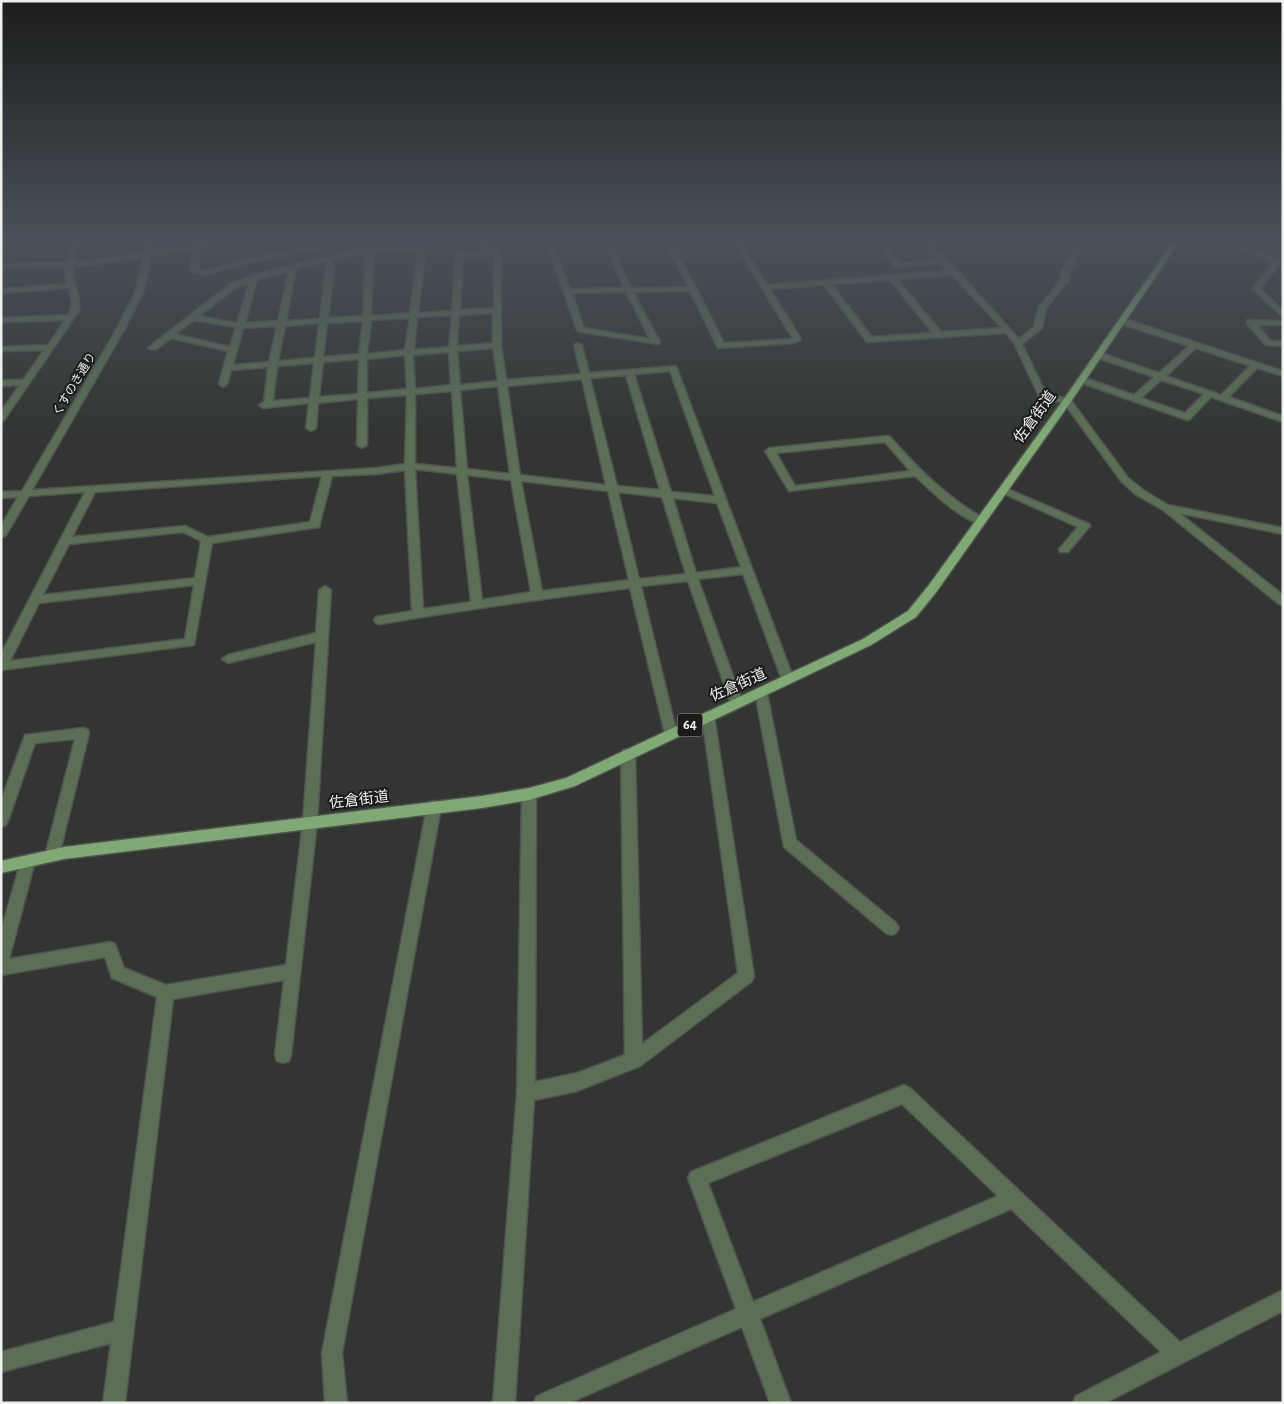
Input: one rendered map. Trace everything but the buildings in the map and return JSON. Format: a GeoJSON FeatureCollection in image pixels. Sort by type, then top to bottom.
{"type":"FeatureCollection","features":[{"type":"Feature","properties":{"kind":"main road","name":"佐倉街道"},"geometry":{"type":"LineString","coordinates":[[1,867],[52,856],[529,794],[570,782],[867,642],[912,614],[933,588],[1082,380],[1133,305]]}},
{"type":"Feature","properties":{"kind":"street"},"geometry":{"type":"LineString","coordinates":[[1,418],[71,317],[77,305]]}},
{"type":"Feature","properties":{"kind":"street","name":"くすのき通り"},"geometry":{"type":"LineString","coordinates":[[1,535],[133,305]]}},
{"type":"Feature","properties":{"kind":"street"},"geometry":{"type":"LineString","coordinates":[[152,348],[209,305]]}},
{"type":"Feature","properties":{"kind":"street"},"geometry":{"type":"LineString","coordinates":[[223,384],[247,305]]}},
{"type":"Feature","properties":{"kind":"street"},"geometry":{"type":"LineString","coordinates":[[286,305],[266,405],[673,368],[720,500],[788,680]]}},
{"type":"Feature","properties":{"kind":"street"},"geometry":{"type":"LineString","coordinates":[[311,428],[326,305]]}},
{"type":"Feature","properties":{"kind":"street"},"geometry":{"type":"LineString","coordinates":[[362,445],[363,356],[368,305]]}},
{"type":"Feature","properties":{"kind":"street"},"geometry":{"type":"LineString","coordinates":[[413,305],[409,353],[411,392],[410,466],[418,614]]}},
{"type":"Feature","properties":{"kind":"street"},"geometry":{"type":"LineString","coordinates":[[456,305],[453,350],[462,471],[477,606]]}},
{"type":"Feature","properties":{"kind":"street"},"geometry":{"type":"LineString","coordinates":[[498,305],[497,345],[502,384],[515,477],[537,595]]}},
{"type":"Feature","properties":{"kind":"street"},"geometry":{"type":"LineString","coordinates":[[572,305],[580,330],[656,342],[636,305]]}},
{"type":"Feature","properties":{"kind":"street"},"geometry":{"type":"LineString","coordinates":[[701,305],[721,346],[795,341],[797,339],[775,305]]}},
{"type":"Feature","properties":{"kind":"street"},"geometry":{"type":"LineString","coordinates":[[843,305],[870,340],[1008,330]]}},
{"type":"Feature","properties":{"kind":"street"},"geometry":{"type":"LineString","coordinates":[[914,305],[939,335]]}},
{"type":"Feature","properties":{"kind":"street"},"geometry":{"type":"LineString","coordinates":[[985,305],[1018,343],[1043,396],[1067,401],[1125,480],[1139,492],[1165,507],[1283,601]]}},
{"type":"Feature","properties":{"kind":"street"},"geometry":{"type":"LineString","coordinates":[[1018,343],[1038,328],[1042,308],[1045,305]]}},
{"type":"Feature","properties":{"kind":"street"},"geometry":{"type":"LineString","coordinates":[[1273,306],[1283,306]]}},
{"type":"Feature","properties":{"kind":"street"},"geometry":{"type":"LineString","coordinates":[[1273,306],[1283,315]]}},
{"type":"Feature","properties":{"kind":"street"},"geometry":{"type":"LineString","coordinates":[[193,317],[241,326],[282,325],[367,317],[498,310]]}},
{"type":"Feature","properties":{"kind":"street"},"geometry":{"type":"LineString","coordinates":[[1,320],[71,317]]}},
{"type":"Feature","properties":{"kind":"street"},"geometry":{"type":"LineString","coordinates":[[1122,321],[1283,374]]}},
{"type":"Feature","properties":{"kind":"street"},"geometry":{"type":"LineString","coordinates":[[1283,323],[1250,322],[1269,343],[1283,344]]}},
{"type":"Feature","properties":{"kind":"street"},"geometry":{"type":"LineString","coordinates":[[170,335],[233,350]]}},
{"type":"Feature","properties":{"kind":"street"},"geometry":{"type":"LineString","coordinates":[[228,368],[497,345]]}},
{"type":"Feature","properties":{"kind":"street"},"geometry":{"type":"LineString","coordinates":[[578,345],[671,734]]}},
{"type":"Feature","properties":{"kind":"street"},"geometry":{"type":"LineString","coordinates":[[1135,398],[1195,345]]}},
{"type":"Feature","properties":{"kind":"street"},"geometry":{"type":"LineString","coordinates":[[1,350],[50,347]]}},
{"type":"Feature","properties":{"kind":"street"},"geometry":{"type":"LineString","coordinates":[[1098,355],[1283,419]]}},
{"type":"Feature","properties":{"kind":"street"},"geometry":{"type":"LineString","coordinates":[[1223,398],[1256,365]]}},
{"type":"Feature","properties":{"kind":"street"},"geometry":{"type":"LineString","coordinates":[[629,372],[692,576],[737,704]]}},
{"type":"Feature","properties":{"kind":"street"},"geometry":{"type":"LineString","coordinates":[[1082,380],[1187,417],[1210,394]]}},
{"type":"Feature","properties":{"kind":"street"},"geometry":{"type":"LineString","coordinates":[[1,383],[26,382]]}},
{"type":"Feature","properties":{"kind":"street"},"geometry":{"type":"LineString","coordinates":[[916,473],[792,489],[770,452],[887,438],[916,473],[960,510],[981,520]]}},
{"type":"Feature","properties":{"kind":"street"},"geometry":{"type":"LineString","coordinates":[[1,496],[92,488],[377,471],[410,466],[720,500]]}},
{"type":"Feature","properties":{"kind":"street"},"geometry":{"type":"LineString","coordinates":[[65,540],[185,529],[207,540],[315,525],[328,473]]}},
{"type":"Feature","properties":{"kind":"street"},"geometry":{"type":"LineString","coordinates":[[1,666],[92,488]]}},
{"type":"Feature","properties":{"kind":"street"},"geometry":{"type":"LineString","coordinates":[[1003,490],[1085,526],[1064,550]]}},
{"type":"Feature","properties":{"kind":"street"},"geometry":{"type":"LineString","coordinates":[[1165,507],[1283,531]]}},
{"type":"Feature","properties":{"kind":"street"},"geometry":{"type":"LineString","coordinates":[[1,666],[190,642],[207,540]]}},
{"type":"Feature","properties":{"kind":"street"},"geometry":{"type":"LineString","coordinates":[[380,620],[537,595],[748,570]]}},
{"type":"Feature","properties":{"kind":"street"},"geometry":{"type":"LineString","coordinates":[[35,600],[200,581]]}},
{"type":"Feature","properties":{"kind":"street"},"geometry":{"type":"LineString","coordinates":[[283,1055],[310,822],[325,590]]}},
{"type":"Feature","properties":{"kind":"street"},"geometry":{"type":"LineString","coordinates":[[228,659],[322,636]]}},
{"type":"Feature","properties":{"kind":"street"},"geometry":{"type":"LineString","coordinates":[[760,693],[789,843],[891,928]]}},
{"type":"Feature","properties":{"kind":"street"},"geometry":{"type":"LineString","coordinates":[[526,1093],[577,1082],[634,1060],[746,976],[708,716]]}},
{"type":"Feature","properties":{"kind":"street"},"geometry":{"type":"LineString","coordinates":[[1,821],[30,739],[83,733],[52,856]]}},
{"type":"Feature","properties":{"kind":"street"},"geometry":{"type":"LineString","coordinates":[[628,754],[634,1060]]}},
{"type":"Feature","properties":{"kind":"street"},"geometry":{"type":"LineString","coordinates":[[504,1403],[526,1093],[529,794]]}},
{"type":"Feature","properties":{"kind":"street"},"geometry":{"type":"LineString","coordinates":[[336,1403],[332,1352],[434,807]]}},
{"type":"Feature","properties":{"kind":"street"},"geometry":{"type":"LineString","coordinates":[[1,960],[28,861]]}},
{"type":"Feature","properties":{"kind":"street"},"geometry":{"type":"LineString","coordinates":[[1,968],[110,949],[118,973],[166,993],[292,971]]}},
{"type":"Feature","properties":{"kind":"street"},"geometry":{"type":"LineString","coordinates":[[114,1403],[166,993]]}},
{"type":"Feature","properties":{"kind":"street"},"geometry":{"type":"LineString","coordinates":[[781,1403],[697,1178],[904,1094],[1178,1354]]}},
{"type":"Feature","properties":{"kind":"street"},"geometry":{"type":"LineString","coordinates":[[544,1403],[1014,1198]]}},
{"type":"Feature","properties":{"kind":"street"},"geometry":{"type":"LineString","coordinates":[[1083,1403],[1283,1300]]}},
{"type":"Feature","properties":{"kind":"street"},"geometry":{"type":"LineString","coordinates":[[1,1362],[123,1330]]}}]}
